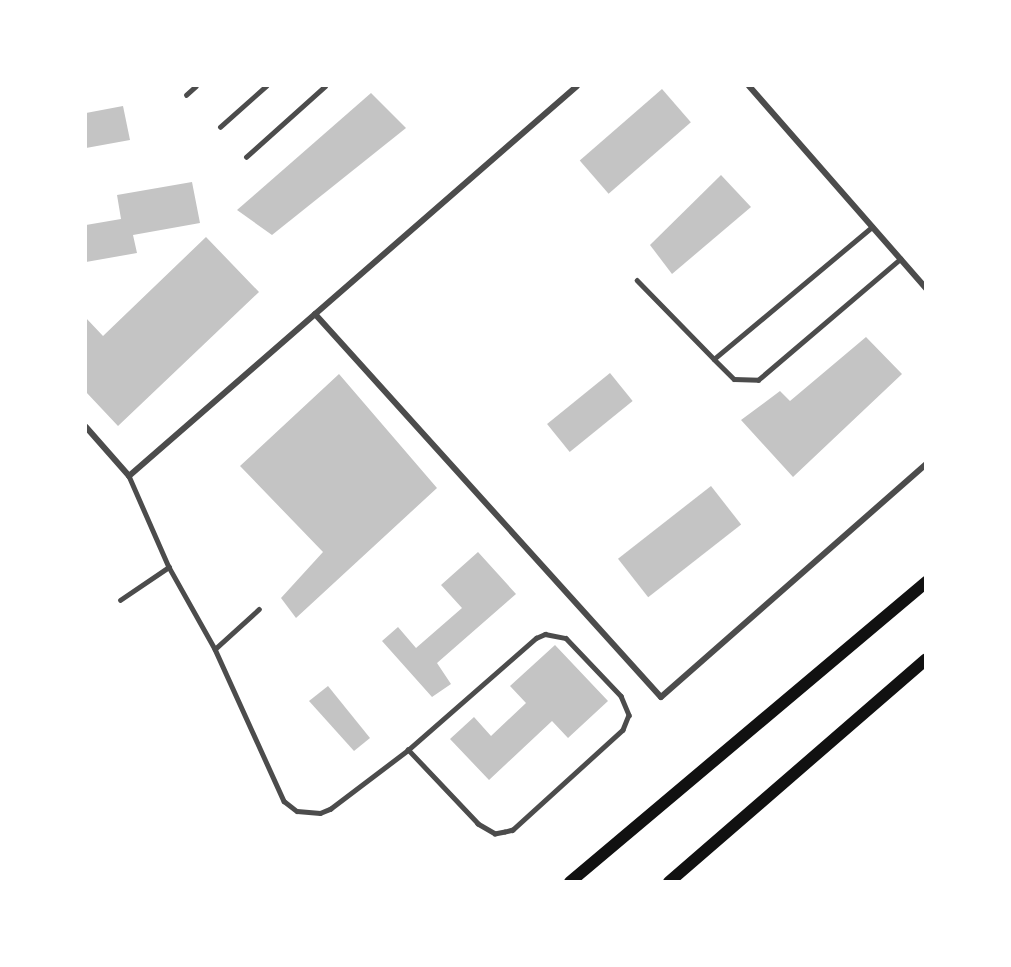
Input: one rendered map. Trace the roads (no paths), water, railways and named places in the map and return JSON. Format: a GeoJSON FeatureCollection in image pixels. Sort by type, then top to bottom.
{"type":"FeatureCollection","features":[{"type":"Feature","properties":{"kind":"main road"},"geometry":{"type":"LineString","coordinates":[[570,882],[926,582]]}},
{"type":"Feature","properties":{"kind":"main road"},"geometry":{"type":"LineString","coordinates":[[669,882],[926,659]]}},
{"type":"Feature","properties":{"kind":"street"},"geometry":{"type":"LineString","coordinates":[[86,427],[129,476],[577,86]]}},
{"type":"Feature","properties":{"kind":"street"},"geometry":{"type":"LineString","coordinates":[[749,86],[926,288]]}},
{"type":"Feature","properties":{"kind":"street"},"geometry":{"type":"LineString","coordinates":[[315,314],[661,698],[926,464]]}},
{"type":"Feature","properties":{"kind":"lane"},"geometry":{"type":"LineString","coordinates":[[186,95],[196,86]]}},
{"type":"Feature","properties":{"kind":"lane"},"geometry":{"type":"LineString","coordinates":[[220,127],[266,86]]}},
{"type":"Feature","properties":{"kind":"lane"},"geometry":{"type":"LineString","coordinates":[[246,157],[325,86]]}},
{"type":"Feature","properties":{"kind":"lane"},"geometry":{"type":"LineString","coordinates":[[714,359],[872,227]]}},
{"type":"Feature","properties":{"kind":"lane"},"geometry":{"type":"LineString","coordinates":[[638,280],[734,379],[758,380],[900,260]]}},
{"type":"Feature","properties":{"kind":"lane"},"geometry":{"type":"LineString","coordinates":[[129,476],[169,567],[216,649],[284,801],[297,811],[320,813],[330,809],[408,750],[536,638],[545,634],[566,638],[621,696],[629,715],[623,730],[513,830],[495,834],[478,825],[408,750]]}},
{"type":"Feature","properties":{"kind":"lane"},"geometry":{"type":"LineString","coordinates":[[120,600],[169,567]]}},
{"type":"Feature","properties":{"kind":"lane"},"geometry":{"type":"LineString","coordinates":[[216,649],[259,609]]}}]}
